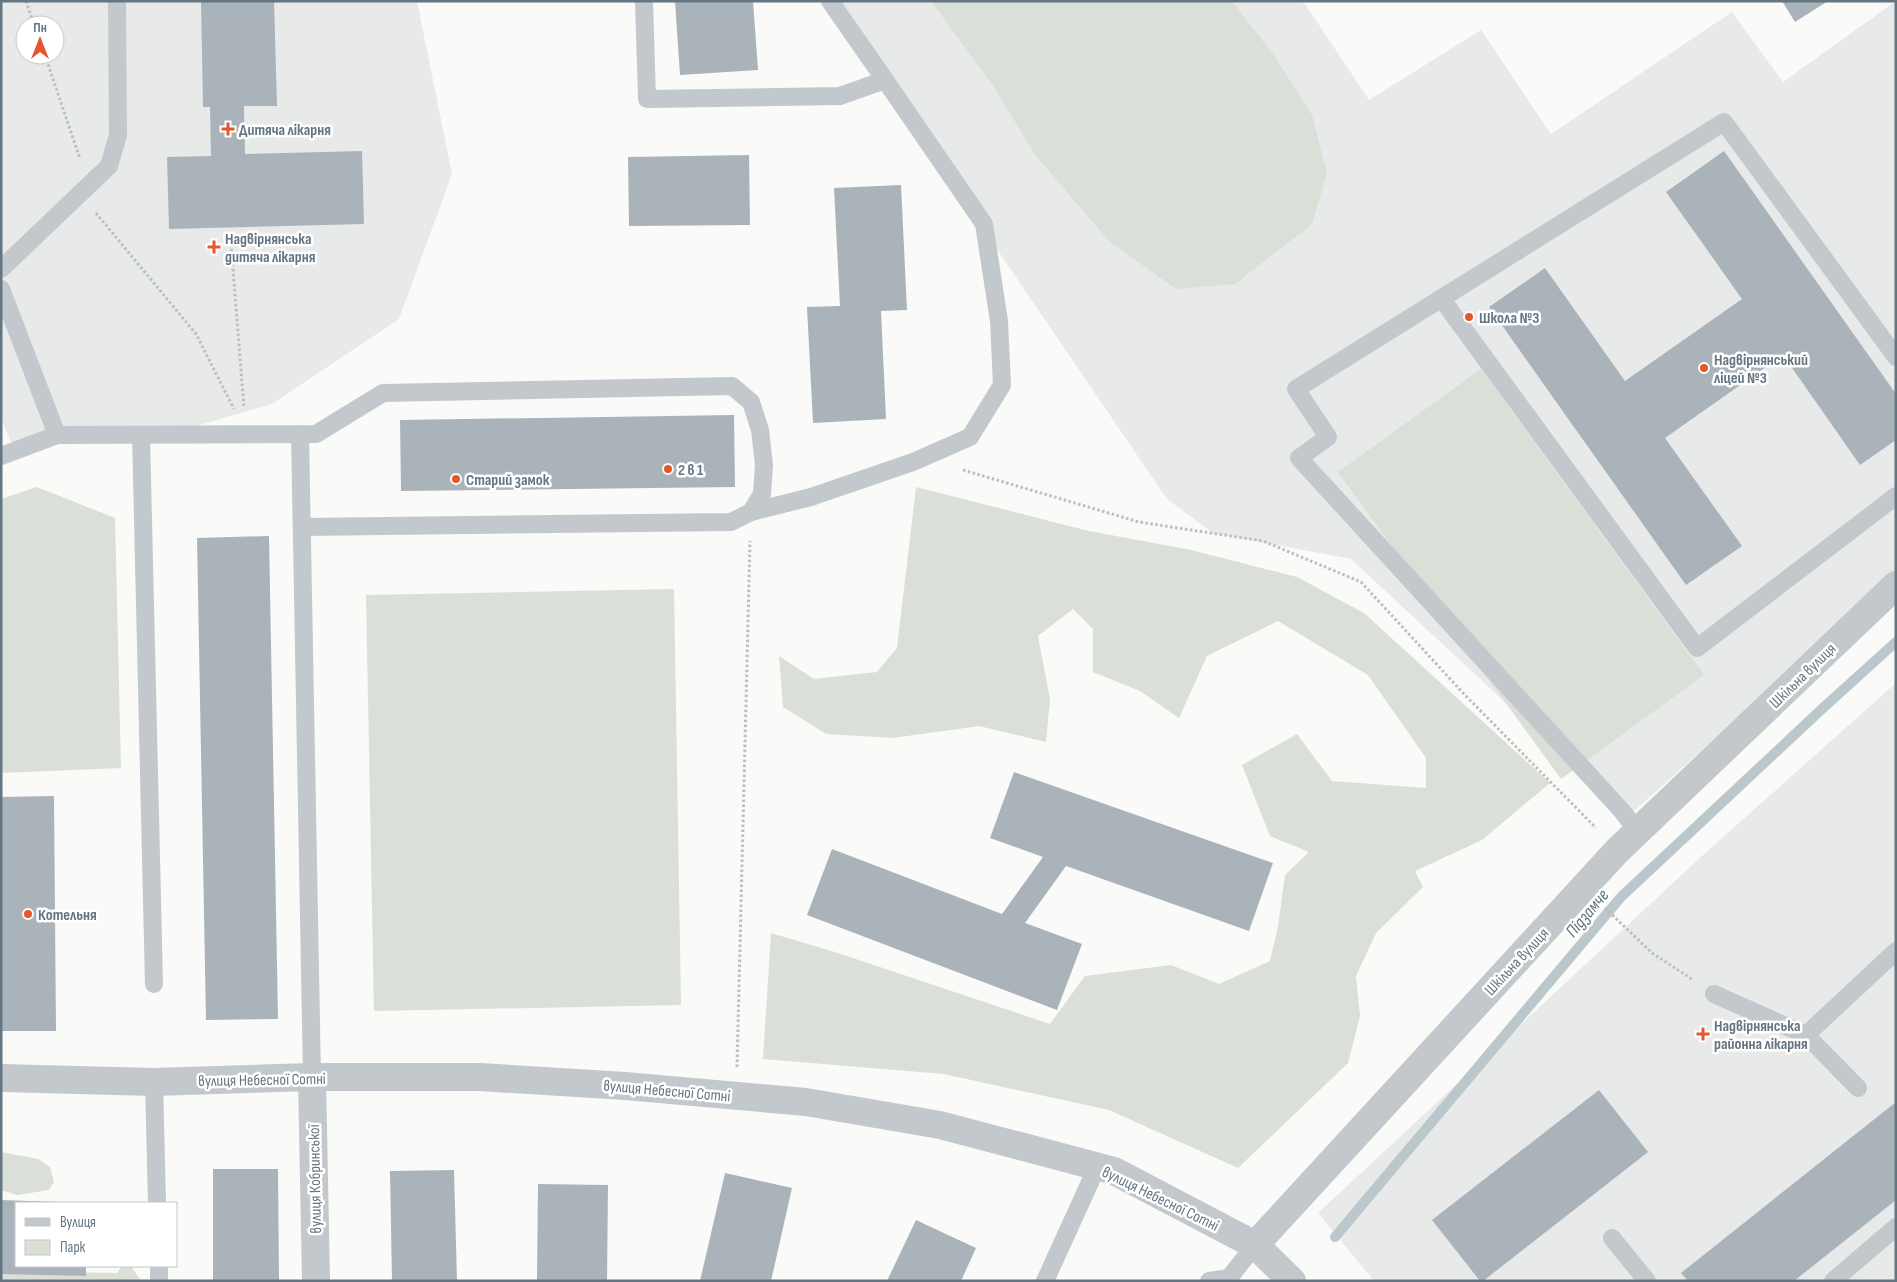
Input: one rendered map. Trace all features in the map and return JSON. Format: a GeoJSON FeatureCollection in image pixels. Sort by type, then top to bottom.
{"type":"FeatureCollection","features":[{"type":"Feature","properties":{"kind":"street","name":"Шкільна вулиця"},"geometry":{"type":"LineString","coordinates":[[1255,1245],[1617,851],[1896,585]]}},
{"type":"Feature","properties":{"kind":"street","name":"вулиця Небесної Сотні"},"geometry":{"type":"LineString","coordinates":[[1,1078],[154,1082],[312,1077],[480,1077],[625,1086],[806,1102],[940,1125],[1114,1172],[1255,1245],[1292,1281]]}},
{"type":"Feature","properties":{"kind":"street","name":"вулиця Кобринської"},"geometry":{"type":"LineString","coordinates":[[312,1077],[316,1281]]}},
{"type":"Feature","properties":{"kind":"lane"},"geometry":{"type":"LineString","coordinates":[[1,269],[109,166],[118,135],[117,1]]}},
{"type":"Feature","properties":{"kind":"lane"},"geometry":{"type":"LineString","coordinates":[[644,1],[646,99],[840,96],[884,80]]}},
{"type":"Feature","properties":{"kind":"lane"},"geometry":{"type":"LineString","coordinates":[[302,527],[731,522],[751,512],[812,497],[846,486],[913,462],[970,437],[1002,384],[999,321],[984,224],[830,1]]}},
{"type":"Feature","properties":{"kind":"lane"},"geometry":{"type":"LineString","coordinates":[[1638,832],[1622,811],[1299,458],[1328,437],[1296,389],[1724,122],[1896,357]]}},
{"type":"Feature","properties":{"kind":"lane"},"geometry":{"type":"LineString","coordinates":[[1,289],[56,435]]}},
{"type":"Feature","properties":{"kind":"lane"},"geometry":{"type":"LineString","coordinates":[[1441,298],[1697,648],[1896,496]]}},
{"type":"Feature","properties":{"kind":"lane"},"geometry":{"type":"LineString","coordinates":[[1,456],[56,435],[316,434],[383,393],[732,386],[751,402],[760,430],[764,465],[762,494],[751,512]]}},
{"type":"Feature","properties":{"kind":"lane"},"geometry":{"type":"LineString","coordinates":[[141,434],[154,984]]}},
{"type":"Feature","properties":{"kind":"lane"},"geometry":{"type":"LineString","coordinates":[[300,434],[312,1077]]}},
{"type":"Feature","properties":{"kind":"lane"},"geometry":{"type":"LineString","coordinates":[[1806,1035],[1896,951]]}},
{"type":"Feature","properties":{"kind":"lane"},"geometry":{"type":"LineString","coordinates":[[1714,994],[1806,1035],[1858,1088]]}},
{"type":"Feature","properties":{"kind":"lane"},"geometry":{"type":"LineString","coordinates":[[154,1082],[157,1202]]}},
{"type":"Feature","properties":{"kind":"lane"},"geometry":{"type":"LineString","coordinates":[[1045,1281],[1097,1167]]}},
{"type":"Feature","properties":{"kind":"lane"},"geometry":{"type":"LineString","coordinates":[[1833,1281],[1896,1227]]}},
{"type":"Feature","properties":{"kind":"lane"},"geometry":{"type":"LineString","coordinates":[[1612,1238],[1647,1281]]}},
{"type":"Feature","properties":{"kind":"lane"},"geometry":{"type":"LineString","coordinates":[[1209,1281],[1229,1278],[1255,1245]]}},
{"type":"Feature","properties":{"kind":"lane"},"geometry":{"type":"LineString","coordinates":[[159,1267],[159,1281]]}},
{"type":"Feature","properties":{"kind":"path"},"geometry":{"type":"LineString","coordinates":[[26,1],[31,15]]}},
{"type":"Feature","properties":{"kind":"path"},"geometry":{"type":"LineString","coordinates":[[48,65],[84,189],[196,334],[246,434]]}},
{"type":"Feature","properties":{"kind":"path"},"geometry":{"type":"LineString","coordinates":[[231,244],[246,434]]}},
{"type":"Feature","properties":{"kind":"path"},"geometry":{"type":"LineString","coordinates":[[960,469],[1139,522],[1263,541],[1360,582],[1464,694],[1617,851]]}},
{"type":"Feature","properties":{"kind":"path"},"geometry":{"type":"LineString","coordinates":[[737,1096],[751,512]]}},
{"type":"Feature","properties":{"kind":"path"},"geometry":{"type":"LineString","coordinates":[[1598,902],[1652,953],[1714,994]]}},
{"type":"Feature","properties":{"kind":"shaded area","name":"Надвірнянська дитяча лікарня"},"geometry":{"type":"Polygon","coordinates":[[[1,1],[417,1],[452,174],[399,319],[272,404],[165,435],[57,435],[15,451],[1,419],[1,1]]]}},
{"type":"Feature","properties":{"kind":"shaded area","name":"Школа №3"},"geometry":{"type":"Polygon","coordinates":[[[828,1],[1303,1],[1369,100],[1481,30],[1551,134],[1732,12],[1783,82],[1896,1],[1896,576],[1623,821],[1493,691],[1351,559],[1213,533],[1167,499],[828,1]]]}},
{"type":"Feature","properties":{"kind":"shaded area","name":"Надвірнянська районна лікарня"},"geometry":{"type":"Polygon","coordinates":[[[1896,683],[1896,1281],[1374,1281],[1318,1213],[1703,855],[1896,683]]]}},
{"type":"Feature","properties":{"kind":"green space"},"geometry":{"type":"Polygon","coordinates":[[[931,1],[1232,1],[1275,57],[1312,115],[1327,173],[1312,224],[1235,284],[1176,289],[1110,242],[1036,156],[992,84],[931,1]]]}},
{"type":"Feature","properties":{"kind":"green space"},"geometry":{"type":"Polygon","coordinates":[[[1481,369],[1704,675],[1561,779],[1338,472],[1481,369]]]}},
{"type":"Feature","properties":{"kind":"green space"},"geometry":{"type":"Polygon","coordinates":[[[37,487],[115,518],[121,768],[1,773],[1,499],[37,487]]]}},
{"type":"Feature","properties":{"kind":"green space"},"geometry":{"type":"Polygon","coordinates":[[[916,487],[1089,531],[1191,550],[1297,577],[1364,613],[1550,783],[1482,840],[1415,871],[1423,887],[1376,933],[1356,976],[1360,1016],[1348,1063],[1238,1168],[1109,1110],[944,1074],[763,1059],[771,933],[838,953],[1050,1024],[1085,976],[1171,965],[1219,984],[1270,961],[1278,926],[1285,875],[1309,852],[1270,836],[1242,765],[1297,734],[1332,781],[1426,788],[1426,758],[1368,675],[1278,621],[1207,656],[1179,718],[1140,691],[1093,672],[1093,629],[1073,609],[1038,636],[1050,699],[1046,742],[979,726],[893,738],[826,734],[783,707],[779,656],[814,679],[877,672],[897,648],[916,487]]]}},
{"type":"Feature","properties":{"kind":"green space"},"geometry":{"type":"Polygon","coordinates":[[[674,589],[681,1005],[374,1011],[366,595],[674,589]]]}},
{"type":"Feature","properties":{"kind":"green space"},"geometry":{"type":"Polygon","coordinates":[[[1,1152],[38,1159],[50,1167],[54,1182],[49,1190],[17,1195],[1,1190],[1,1152]]]}},
{"type":"Feature","properties":{"kind":"green space"},"geometry":{"type":"Polygon","coordinates":[[[121,1267],[132,1267],[141,1281],[1,1281],[1,1271],[117,1273],[121,1267]]]}},
{"type":"Feature","properties":{"kind":"building","name":"Дитяча лікарня"},"geometry":{"type":"Polygon","coordinates":[[[201,1],[274,1],[277,106],[244,106],[245,154],[362,151],[364,224],[169,229],[167,157],[211,156],[210,107],[203,107],[201,1]]]}},
{"type":"Feature","properties":{"kind":"building"},"geometry":{"type":"Polygon","coordinates":[[[675,1],[753,1],[758,70],[680,75],[675,1]]]}},
{"type":"Feature","properties":{"kind":"building"},"geometry":{"type":"Polygon","coordinates":[[[1782,1],[1828,1],[1795,22],[1782,1]]]}},
{"type":"Feature","properties":{"kind":"building","name":"Надвірнянський ліцей №3"},"geometry":{"type":"Polygon","coordinates":[[[1724,151],[1896,394],[1896,440],[1860,465],[1783,355],[1665,438],[1742,546],[1686,585],[1489,307],[1545,268],[1625,381],[1742,299],[1666,192],[1724,151]]]}},
{"type":"Feature","properties":{"kind":"building"},"geometry":{"type":"Polygon","coordinates":[[[749,155],[750,225],[629,226],[628,157],[749,155]]]}},
{"type":"Feature","properties":{"kind":"building"},"geometry":{"type":"Polygon","coordinates":[[[901,185],[907,310],[881,311],[886,419],[813,423],[807,307],[840,306],[834,188],[901,185]]]}},
{"type":"Feature","properties":{"kind":"building"},"geometry":{"type":"Polygon","coordinates":[[[734,415],[735,487],[401,491],[400,420],[734,415]]]}},
{"type":"Feature","properties":{"kind":"building"},"geometry":{"type":"Polygon","coordinates":[[[269,536],[278,1019],[206,1020],[197,538],[269,536]]]}},
{"type":"Feature","properties":{"kind":"building"},"geometry":{"type":"Polygon","coordinates":[[[1014,772],[1273,863],[1249,931],[1066,866],[1025,923],[1082,944],[1057,1010],[807,915],[832,849],[1002,914],[1043,857],[990,838],[1014,772]]]}},
{"type":"Feature","properties":{"kind":"building","name":"Котельня"},"geometry":{"type":"Polygon","coordinates":[[[54,796],[56,1031],[1,1031],[1,797],[54,796]]]}},
{"type":"Feature","properties":{"kind":"building"},"geometry":{"type":"Polygon","coordinates":[[[1599,1090],[1648,1152],[1483,1281],[1480,1281],[1432,1220],[1599,1090]]]}},
{"type":"Feature","properties":{"kind":"building"},"geometry":{"type":"Polygon","coordinates":[[[1896,1102],[1896,1200],[1794,1281],[1688,1281],[1681,1273],[1896,1102]]]}},
{"type":"Feature","properties":{"kind":"building"},"geometry":{"type":"Polygon","coordinates":[[[213,1169],[278,1169],[279,1281],[213,1281],[213,1169]]]}},
{"type":"Feature","properties":{"kind":"building"},"geometry":{"type":"Polygon","coordinates":[[[454,1170],[457,1281],[392,1281],[390,1171],[454,1170]]]}},
{"type":"Feature","properties":{"kind":"building"},"geometry":{"type":"Polygon","coordinates":[[[725,1173],[792,1188],[771,1281],[700,1281],[725,1173]]]}},
{"type":"Feature","properties":{"kind":"building"},"geometry":{"type":"Polygon","coordinates":[[[538,1184],[608,1185],[607,1281],[537,1281],[538,1184]]]}},
{"type":"Feature","properties":{"kind":"building"},"geometry":{"type":"Polygon","coordinates":[[[1,1200],[58,1202],[15,1202],[15,1267],[86,1267],[86,1276],[1,1274],[1,1200]]]}},
{"type":"Feature","properties":{"kind":"building"},"geometry":{"type":"Polygon","coordinates":[[[916,1220],[976,1248],[961,1281],[887,1281],[916,1220]]]}},
{"type":"Feature","properties":{"kind":"waterway","name":"Підзамче"},"geometry":{"type":"LineString","coordinates":[[1335,1237],[1621,897],[1896,642]]}},
{"type":"Feature","properties":{"kind":"place","name":"Дитяча лікарня"},"geometry":{"type":"Point","coordinates":[228,129]}},
{"type":"Feature","properties":{"kind":"place","name":"Надвірнянська дитяча лікарня"},"geometry":{"type":"Point","coordinates":[214,247]}},
{"type":"Feature","properties":{"kind":"place","name":"Школа №3"},"geometry":{"type":"Point","coordinates":[1469,317]}},
{"type":"Feature","properties":{"kind":"place","name":"Надвірнянський ліцей №3"},"geometry":{"type":"Point","coordinates":[1704,368]}},
{"type":"Feature","properties":{"kind":"place","name":"2 в 1"},"geometry":{"type":"Point","coordinates":[668,469]}},
{"type":"Feature","properties":{"kind":"place","name":"Старий замок"},"geometry":{"type":"Point","coordinates":[456,479]}},
{"type":"Feature","properties":{"kind":"place","name":"Котельня"},"geometry":{"type":"Point","coordinates":[28,914]}},
{"type":"Feature","properties":{"kind":"place","name":"Надвірнянська районна лікарня"},"geometry":{"type":"Point","coordinates":[1703,1034]}}]}
